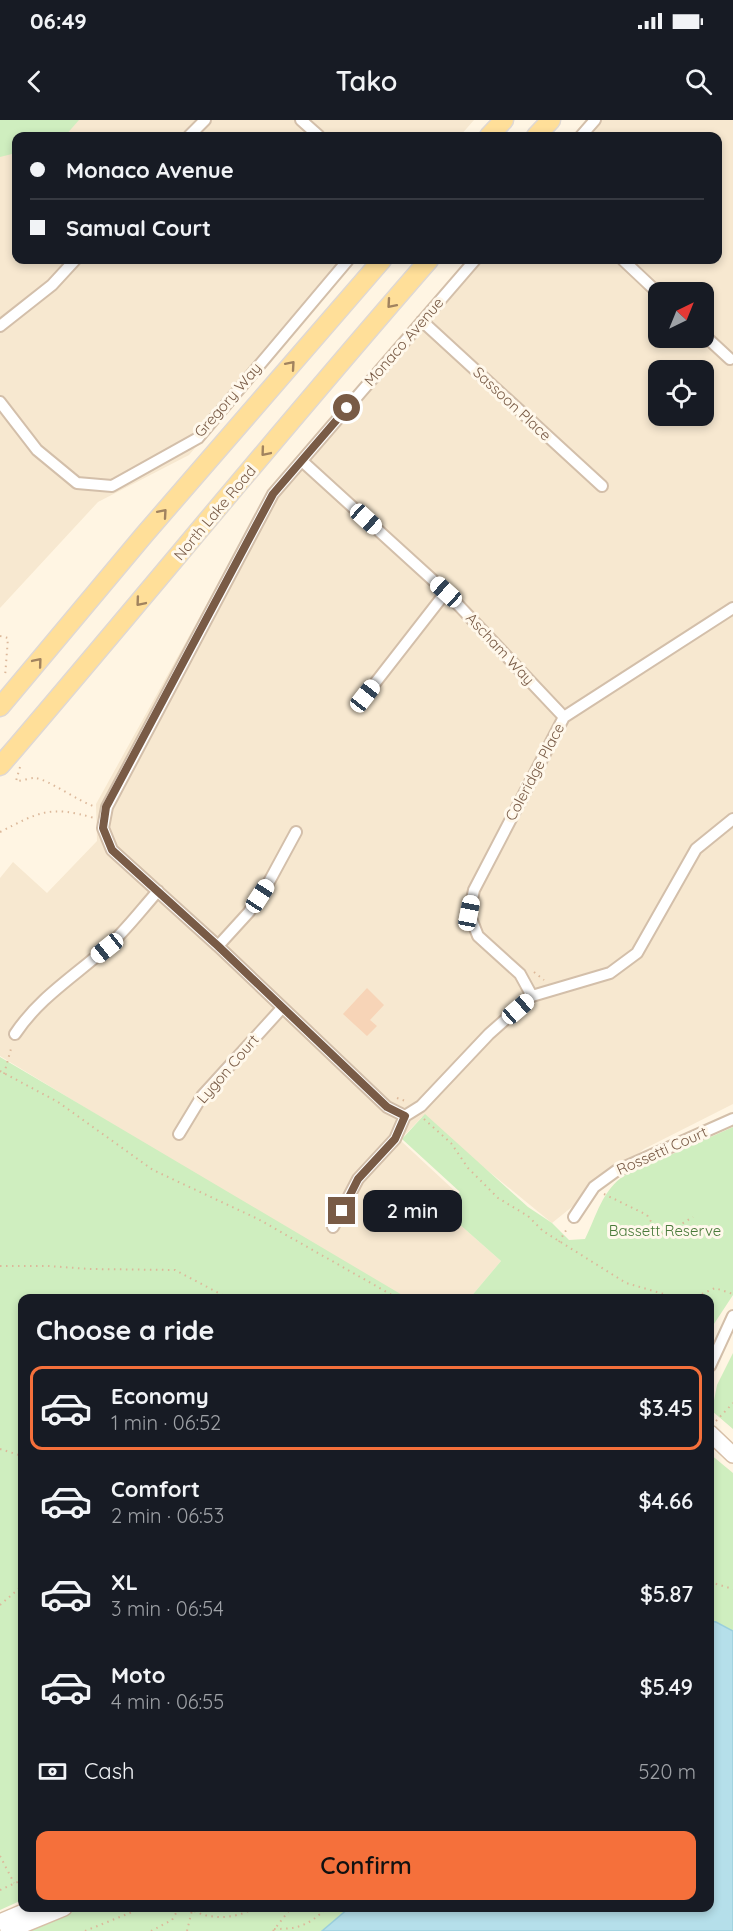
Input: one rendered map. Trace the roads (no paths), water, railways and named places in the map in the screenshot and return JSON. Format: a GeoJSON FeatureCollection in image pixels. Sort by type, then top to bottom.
{"type":"FeatureCollection","features":[{"type":"Feature","properties":{"kind":"main road"},"geometry":{"type":"LineString","coordinates":[[493,132],[504,120]]}},
{"type":"Feature","properties":{"kind":"main road"},"geometry":{"type":"LineString","coordinates":[[540,132],[551,120]]}},
{"type":"Feature","properties":{"kind":"main road"},"geometry":{"type":"LineString","coordinates":[[0,707],[144,535],[379,264]]}},
{"type":"Feature","properties":{"kind":"main road","name":"North Lake Road"},"geometry":{"type":"LineString","coordinates":[[4,761],[426,264]]}},
{"type":"Feature","properties":{"kind":"street"},"geometry":{"type":"LineString","coordinates":[[193,132],[205,120]]}},
{"type":"Feature","properties":{"kind":"street"},"geometry":{"type":"LineString","coordinates":[[301,120],[314,132]]}},
{"type":"Feature","properties":{"kind":"street"},"geometry":{"type":"LineString","coordinates":[[584,132],[595,120]]}},
{"type":"Feature","properties":{"kind":"street"},"geometry":{"type":"LineString","coordinates":[[0,326],[52,285],[71,264]]}},
{"type":"Feature","properties":{"kind":"street","name":"Gregory Way"},"geometry":{"type":"LineString","coordinates":[[0,402],[37,450],[77,483],[112,486],[198,438],[345,264]]}},
{"type":"Feature","properties":{"kind":"street","name":"Monaco Avenue"},"geometry":{"type":"LineString","coordinates":[[158,891],[112,850],[105,820],[273,494],[472,264]]}},
{"type":"Feature","properties":{"kind":"street"},"geometry":{"type":"LineString","coordinates":[[627,264],[648,283]]}},
{"type":"Feature","properties":{"kind":"street","name":"Sassoon Place"},"geometry":{"type":"LineString","coordinates":[[422,321],[602,486]]}},
{"type":"Feature","properties":{"kind":"street"},"geometry":{"type":"LineString","coordinates":[[714,344],[730,359]]}},
{"type":"Feature","properties":{"kind":"street","name":"Ascham Way"},"geometry":{"type":"LineString","coordinates":[[302,460],[446,592],[564,717]]}},
{"type":"Feature","properties":{"kind":"street"},"geometry":{"type":"LineString","coordinates":[[365,696],[446,592]]}},
{"type":"Feature","properties":{"kind":"street","name":"Coleridge Place"},"geometry":{"type":"LineString","coordinates":[[532,996],[520,974],[478,936],[469,913],[474,890],[564,717],[733,608]]}},
{"type":"Feature","properties":{"kind":"street"},"geometry":{"type":"LineString","coordinates":[[333,1227],[358,1179],[395,1139],[405,1116],[421,1106],[489,1034],[532,996],[610,973],[638,953],[696,849],[733,819]]}},
{"type":"Feature","properties":{"kind":"street"},"geometry":{"type":"LineString","coordinates":[[218,946],[249,912],[270,880],[296,832]]}},
{"type":"Feature","properties":{"kind":"street"},"geometry":{"type":"LineString","coordinates":[[15,1034],[43,999],[107,948],[158,891],[387,1107],[405,1116]]}},
{"type":"Feature","properties":{"kind":"street","name":"Lygon Court"},"geometry":{"type":"LineString","coordinates":[[179,1134],[202,1096],[282,1008]]}},
{"type":"Feature","properties":{"kind":"street","name":"Rossetti Court"},"geometry":{"type":"LineString","coordinates":[[574,1217],[593,1189],[616,1171],[733,1119]]}},
{"type":"Feature","properties":{"kind":"street"},"geometry":{"type":"LineString","coordinates":[[714,1355],[733,1316]]}},
{"type":"Feature","properties":{"kind":"street"},"geometry":{"type":"LineString","coordinates":[[715,1444],[733,1455]]}},
{"type":"Feature","properties":{"kind":"street"},"geometry":{"type":"LineString","coordinates":[[0,1922],[24,1912]]}},
{"type":"Feature","properties":{"kind":"street"},"geometry":{"type":"LineString","coordinates":[[8,1931],[54,1912]]}},
{"type":"Feature","properties":{"kind":"water"},"geometry":{"type":"Polygon","coordinates":[[[714,1622],[733,1631],[733,1931],[322,1931],[344,1912],[714,1912],[714,1622]]]}},
{"type":"Feature","properties":{"kind":"park label","name":"Bassett Reserve"},"geometry":{"type":"Point","coordinates":[665,1231]}}]}
